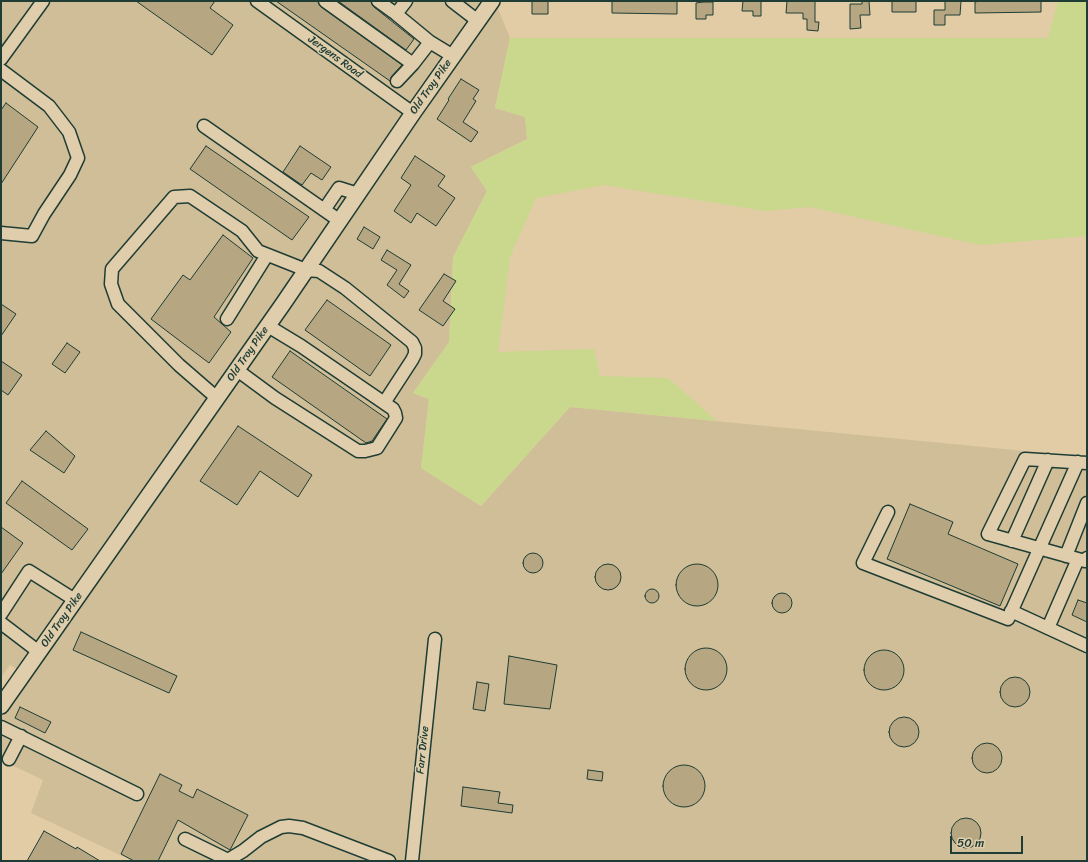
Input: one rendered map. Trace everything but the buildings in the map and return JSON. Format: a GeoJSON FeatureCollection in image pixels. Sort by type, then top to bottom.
{"type":"FeatureCollection","features":[{"type":"Feature","properties":{"kind":"main road","name":"Old Troy Pike"},"geometry":{"type":"LineString","coordinates":[[1,706],[268,326],[413,113],[492,1]]}},
{"type":"Feature","properties":{"kind":"street"},"geometry":{"type":"LineString","coordinates":[[1,59],[43,1]]}},
{"type":"Feature","properties":{"kind":"street","name":"Jergens Road"},"geometry":{"type":"LineString","coordinates":[[256,1],[413,113]]}},
{"type":"Feature","properties":{"kind":"street"},"geometry":{"type":"LineString","coordinates":[[325,1],[413,64]]}},
{"type":"Feature","properties":{"kind":"street"},"geometry":{"type":"LineString","coordinates":[[378,1],[430,42],[454,56]]}},
{"type":"Feature","properties":{"kind":"street"},"geometry":{"type":"LineString","coordinates":[[396,14],[406,1]]}},
{"type":"Feature","properties":{"kind":"street"},"geometry":{"type":"LineString","coordinates":[[452,1],[478,21]]}},
{"type":"Feature","properties":{"kind":"street"},"geometry":{"type":"LineString","coordinates":[[397,81],[413,64],[430,42]]}},
{"type":"Feature","properties":{"kind":"street"},"geometry":{"type":"LineString","coordinates":[[1,70],[49,106],[69,132],[78,158],[70,175],[44,214],[32,236],[1,233]]}},
{"type":"Feature","properties":{"kind":"street"},"geometry":{"type":"LineString","coordinates":[[204,126],[340,221]]}},
{"type":"Feature","properties":{"kind":"street"},"geometry":{"type":"LineString","coordinates":[[324,210],[339,188],[358,194]]}},
{"type":"Feature","properties":{"kind":"street"},"geometry":{"type":"LineString","coordinates":[[217,398],[179,365],[118,304],[111,284],[112,269],[174,197],[190,196],[242,231],[258,251],[306,270],[319,271],[345,288],[412,342],[415,348],[415,354],[384,403]]}},
{"type":"Feature","properties":{"kind":"street"},"geometry":{"type":"LineString","coordinates":[[227,319],[267,255]]}},
{"type":"Feature","properties":{"kind":"street"},"geometry":{"type":"LineString","coordinates":[[237,370],[275,398],[358,450],[365,451],[377,448],[396,418],[396,413],[393,409],[301,346],[268,326]]}},
{"type":"Feature","properties":{"kind":"street"},"geometry":{"type":"LineString","coordinates":[[888,512],[863,563],[1008,619],[1039,548],[1083,462],[1025,459],[988,534],[1039,548],[1066,556],[1082,558],[1048,628]]}},
{"type":"Feature","properties":{"kind":"street"},"geometry":{"type":"LineString","coordinates":[[1012,541],[1048,460]]}},
{"type":"Feature","properties":{"kind":"street"},"geometry":{"type":"LineString","coordinates":[[1066,556],[1087,503]]}},
{"type":"Feature","properties":{"kind":"street"},"geometry":{"type":"LineString","coordinates":[[1,614],[29,571],[75,600]]}},
{"type":"Feature","properties":{"kind":"street"},"geometry":{"type":"LineString","coordinates":[[1011,611],[1087,646]]}},
{"type":"Feature","properties":{"kind":"street"},"geometry":{"type":"LineString","coordinates":[[1,623],[39,652]]}},
{"type":"Feature","properties":{"kind":"street","name":"Farr Drive"},"geometry":{"type":"LineString","coordinates":[[412,861],[435,639]]}},
{"type":"Feature","properties":{"kind":"street"},"geometry":{"type":"LineString","coordinates":[[1,727],[137,794]]}},
{"type":"Feature","properties":{"kind":"street"},"geometry":{"type":"LineString","coordinates":[[9,759],[21,736]]}},
{"type":"Feature","properties":{"kind":"street"},"geometry":{"type":"LineString","coordinates":[[185,839],[228,860],[261,837],[289,826],[302,828],[389,861]]}},
{"type":"Feature","properties":{"kind":"shaded area"},"geometry":{"type":"Polygon","coordinates":[[[1,1],[495,1],[510,38],[495,108],[525,117],[527,139],[471,167],[487,191],[453,257],[449,342],[413,393],[429,399],[421,468],[481,506],[570,407],[1087,457],[1087,861],[133,861],[31,813],[43,780],[1,760],[1,706],[24,673],[10,665],[1,677],[1,1]]]}},
{"type":"Feature","properties":{"kind":"green space"},"geometry":{"type":"Polygon","coordinates":[[[1058,1],[1087,1],[1087,236],[980,245],[810,207],[765,211],[604,185],[536,198],[510,257],[498,352],[594,349],[600,376],[668,378],[717,421],[570,407],[481,506],[421,468],[429,399],[413,393],[449,342],[453,257],[487,191],[471,167],[527,139],[525,117],[495,108],[510,38],[1048,38],[1058,1]]]}}]}
